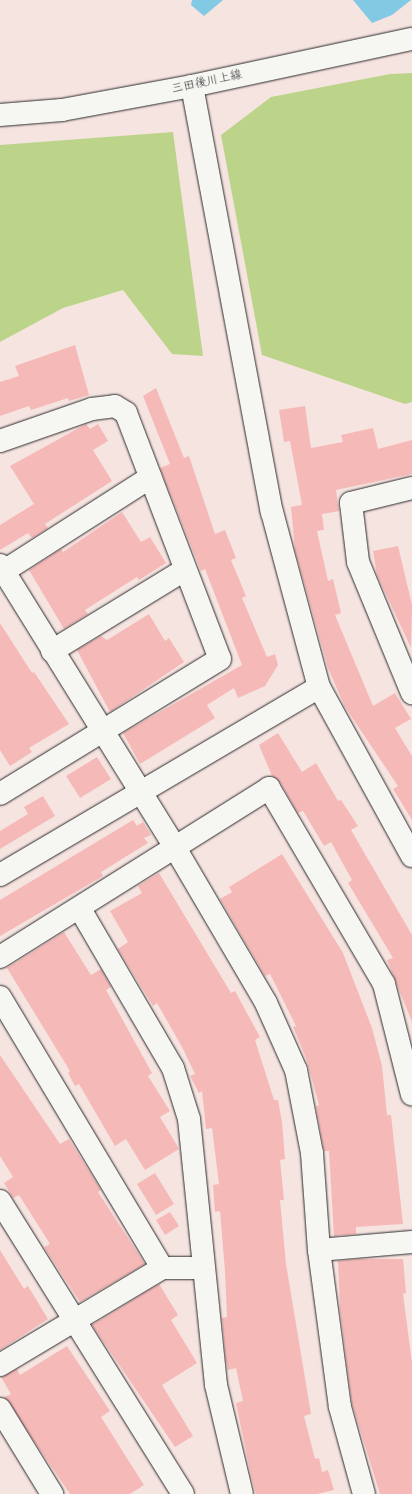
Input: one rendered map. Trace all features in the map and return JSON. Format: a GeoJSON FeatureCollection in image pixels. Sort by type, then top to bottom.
{"type":"FeatureCollection","features":[{"type":"Feature","properties":{"kind":"street","name":"三田後川上線"},"geometry":{"type":"LineString","coordinates":[[0,114],[62,110],[192,86],[412,39]]}},
{"type":"Feature","properties":{"kind":"street"},"geometry":{"type":"LineString","coordinates":[[192,86],[272,512],[319,687],[412,856]]}},
{"type":"Feature","properties":{"kind":"street"},"geometry":{"type":"LineString","coordinates":[[0,441],[92,409],[116,406],[126,413],[151,477],[184,570],[220,659],[101,732],[2,788]]}},
{"type":"Feature","properties":{"kind":"street"},"geometry":{"type":"LineString","coordinates":[[151,477],[2,568],[101,732],[174,846],[266,1003],[296,1070],[312,1153],[319,1250],[340,1407],[364,1494]]}},
{"type":"Feature","properties":{"kind":"street"},"geometry":{"type":"LineString","coordinates":[[412,488],[351,503],[358,562],[412,693]]}},
{"type":"Feature","properties":{"kind":"street"},"geometry":{"type":"LineString","coordinates":[[52,651],[184,570]]}},
{"type":"Feature","properties":{"kind":"street"},"geometry":{"type":"LineString","coordinates":[[0,874],[138,791],[319,687]]}},
{"type":"Feature","properties":{"kind":"street"},"geometry":{"type":"LineString","coordinates":[[0,957],[80,909],[174,846],[269,788],[384,984],[412,1095]]}},
{"type":"Feature","properties":{"kind":"street"},"geometry":{"type":"LineString","coordinates":[[80,909],[173,1068],[189,1119],[216,1385],[242,1494]]}},
{"type":"Feature","properties":{"kind":"street"},"geometry":{"type":"LineString","coordinates":[[0,997],[162,1268]]}},
{"type":"Feature","properties":{"kind":"street"},"geometry":{"type":"LineString","coordinates":[[0,1201],[183,1494]]}},
{"type":"Feature","properties":{"kind":"street"},"geometry":{"type":"LineString","coordinates":[[319,1250],[412,1242]]}},
{"type":"Feature","properties":{"kind":"street"},"geometry":{"type":"LineString","coordinates":[[0,1365],[162,1268],[203,1268]]}},
{"type":"Feature","properties":{"kind":"street"},"geometry":{"type":"LineString","coordinates":[[0,1409],[52,1494]]}},
{"type":"Feature","properties":{"kind":"green space"},"geometry":{"type":"Polygon","coordinates":[[[412,73],[412,402],[405,404],[262,355],[221,135],[271,97],[390,74],[412,73]]]}},
{"type":"Feature","properties":{"kind":"green space"},"geometry":{"type":"Polygon","coordinates":[[[173,132],[203,356],[172,354],[123,290],[63,308],[0,342],[0,145],[173,132]]]}},
{"type":"Feature","properties":{"kind":"water"},"geometry":{"type":"Polygon","coordinates":[[[192,0],[223,0],[204,16],[191,5],[192,0]]]}},
{"type":"Feature","properties":{"kind":"water"},"geometry":{"type":"Polygon","coordinates":[[[353,0],[411,0],[392,15],[372,23],[353,0]]]}},
{"type":"Feature","properties":{"kind":"building"},"geometry":{"type":"Polygon","coordinates":[[[75,345],[89,395],[69,401],[68,398],[31,410],[29,406],[0,416],[0,382],[19,376],[15,366],[75,345]]]}},
{"type":"Feature","properties":{"kind":"building"},"geometry":{"type":"Polygon","coordinates":[[[156,388],[184,458],[189,456],[215,534],[225,530],[236,558],[231,560],[246,596],[242,598],[267,657],[275,654],[278,665],[265,686],[238,698],[234,688],[207,705],[215,718],[140,764],[123,733],[242,665],[205,569],[201,571],[160,468],[170,464],[143,396],[156,388]]]}},
{"type":"Feature","properties":{"kind":"building"},"geometry":{"type":"Polygon","coordinates":[[[305,406],[311,448],[343,442],[341,435],[373,428],[378,449],[412,440],[412,474],[336,490],[339,511],[322,514],[324,530],[317,531],[328,581],[333,579],[341,613],[335,615],[373,706],[395,693],[411,719],[395,728],[412,756],[412,820],[393,789],[398,786],[345,707],[328,668],[295,550],[291,507],[302,505],[290,441],[284,442],[279,410],[305,406]]]}},
{"type":"Feature","properties":{"kind":"building"},"geometry":{"type":"Polygon","coordinates":[[[86,424],[90,429],[98,424],[108,441],[93,450],[112,481],[45,524],[48,528],[32,538],[28,533],[0,550],[0,525],[34,504],[10,466],[86,424]]]}},
{"type":"Feature","properties":{"kind":"building"},"geometry":{"type":"Polygon","coordinates":[[[122,512],[141,542],[150,537],[166,563],[139,580],[137,577],[85,610],[88,614],[64,629],[29,570],[61,549],[63,552],[122,512]]]}},
{"type":"Feature","properties":{"kind":"building"},"geometry":{"type":"Polygon","coordinates":[[[398,546],[412,605],[411,648],[377,575],[373,551],[398,546]]]}},
{"type":"Feature","properties":{"kind":"building"},"geometry":{"type":"Polygon","coordinates":[[[149,614],[165,641],[169,638],[184,662],[110,712],[77,650],[101,636],[107,640],[149,614]]]}},
{"type":"Feature","properties":{"kind":"building"},"geometry":{"type":"Polygon","coordinates":[[[0,623],[32,673],[34,672],[69,724],[29,748],[32,752],[10,766],[0,750],[0,623]]]}},
{"type":"Feature","properties":{"kind":"building"},"geometry":{"type":"Polygon","coordinates":[[[278,733],[302,772],[316,763],[338,801],[341,800],[358,826],[351,830],[412,935],[412,1022],[387,960],[393,958],[348,883],[352,880],[331,842],[324,846],[303,811],[298,813],[280,782],[272,776],[259,745],[278,733]]]}},
{"type":"Feature","properties":{"kind":"building"},"geometry":{"type":"Polygon","coordinates":[[[97,757],[111,779],[80,798],[66,776],[97,757]]]}},
{"type":"Feature","properties":{"kind":"building"},"geometry":{"type":"Polygon","coordinates":[[[43,796],[55,816],[0,849],[0,831],[28,814],[24,807],[43,796]]]}},
{"type":"Feature","properties":{"kind":"building"},"geometry":{"type":"Polygon","coordinates":[[[133,820],[137,826],[143,822],[151,835],[144,838],[148,843],[101,872],[103,876],[0,936],[0,900],[133,820]]]}},
{"type":"Feature","properties":{"kind":"building"},"geometry":{"type":"Polygon","coordinates":[[[282,854],[343,953],[372,1028],[382,1066],[387,1115],[391,1115],[403,1224],[356,1227],[356,1234],[334,1236],[329,1151],[324,1151],[316,1106],[319,1105],[306,1058],[293,1027],[296,1026],[270,974],[265,976],[220,899],[232,892],[229,887],[282,854]]]}},
{"type":"Feature","properties":{"kind":"building"},"geometry":{"type":"Polygon","coordinates":[[[159,873],[231,993],[235,991],[260,1037],[255,1040],[274,1100],[278,1100],[282,1122],[285,1159],[280,1160],[284,1200],[280,1200],[286,1264],[311,1414],[304,1416],[315,1459],[319,1458],[322,1472],[328,1470],[334,1490],[317,1494],[256,1494],[236,1403],[243,1401],[236,1368],[228,1370],[226,1361],[222,1318],[227,1317],[225,1271],[220,1211],[215,1212],[213,1185],[219,1184],[212,1128],[206,1129],[202,1091],[199,1093],[190,1076],[195,1074],[182,1047],[157,1003],[153,1006],[118,949],[128,942],[110,911],[142,893],[138,886],[159,873]]]}},
{"type":"Feature","properties":{"kind":"building"},"geometry":{"type":"Polygon","coordinates":[[[64,932],[91,975],[101,969],[111,987],[106,990],[152,1073],[148,1076],[170,1111],[160,1117],[179,1149],[145,1170],[126,1139],[115,1146],[79,1084],[75,1086],[68,1073],[70,1071],[7,968],[64,932]]]}},
{"type":"Feature","properties":{"kind":"building"},"geometry":{"type":"Polygon","coordinates":[[[0,1055],[60,1144],[69,1139],[101,1190],[98,1192],[145,1264],[80,1302],[44,1247],[50,1244],[19,1195],[13,1198],[4,1183],[13,1177],[0,1156],[0,1055]]]}},
{"type":"Feature","properties":{"kind":"building"},"geometry":{"type":"Polygon","coordinates":[[[155,1173],[174,1204],[156,1215],[137,1184],[155,1173]]]}},
{"type":"Feature","properties":{"kind":"building"},"geometry":{"type":"Polygon","coordinates":[[[170,1212],[179,1226],[165,1235],[156,1220],[170,1212]]]}},
{"type":"Feature","properties":{"kind":"building"},"geometry":{"type":"Polygon","coordinates":[[[0,1250],[24,1289],[28,1286],[48,1319],[0,1350],[0,1250]]]}},
{"type":"Feature","properties":{"kind":"building"},"geometry":{"type":"Polygon","coordinates":[[[357,1259],[403,1259],[406,1293],[403,1294],[412,1363],[412,1494],[380,1494],[352,1404],[340,1310],[338,1261],[357,1259]]]}},
{"type":"Feature","properties":{"kind":"building"},"geometry":{"type":"Polygon","coordinates":[[[159,1284],[178,1315],[171,1320],[197,1363],[162,1385],[193,1436],[175,1447],[92,1325],[159,1284]]]}},
{"type":"Feature","properties":{"kind":"building"},"geometry":{"type":"Polygon","coordinates":[[[67,1346],[110,1411],[101,1417],[144,1485],[130,1494],[70,1494],[4,1397],[11,1394],[1,1377],[17,1369],[20,1375],[67,1346]]]}}]}
